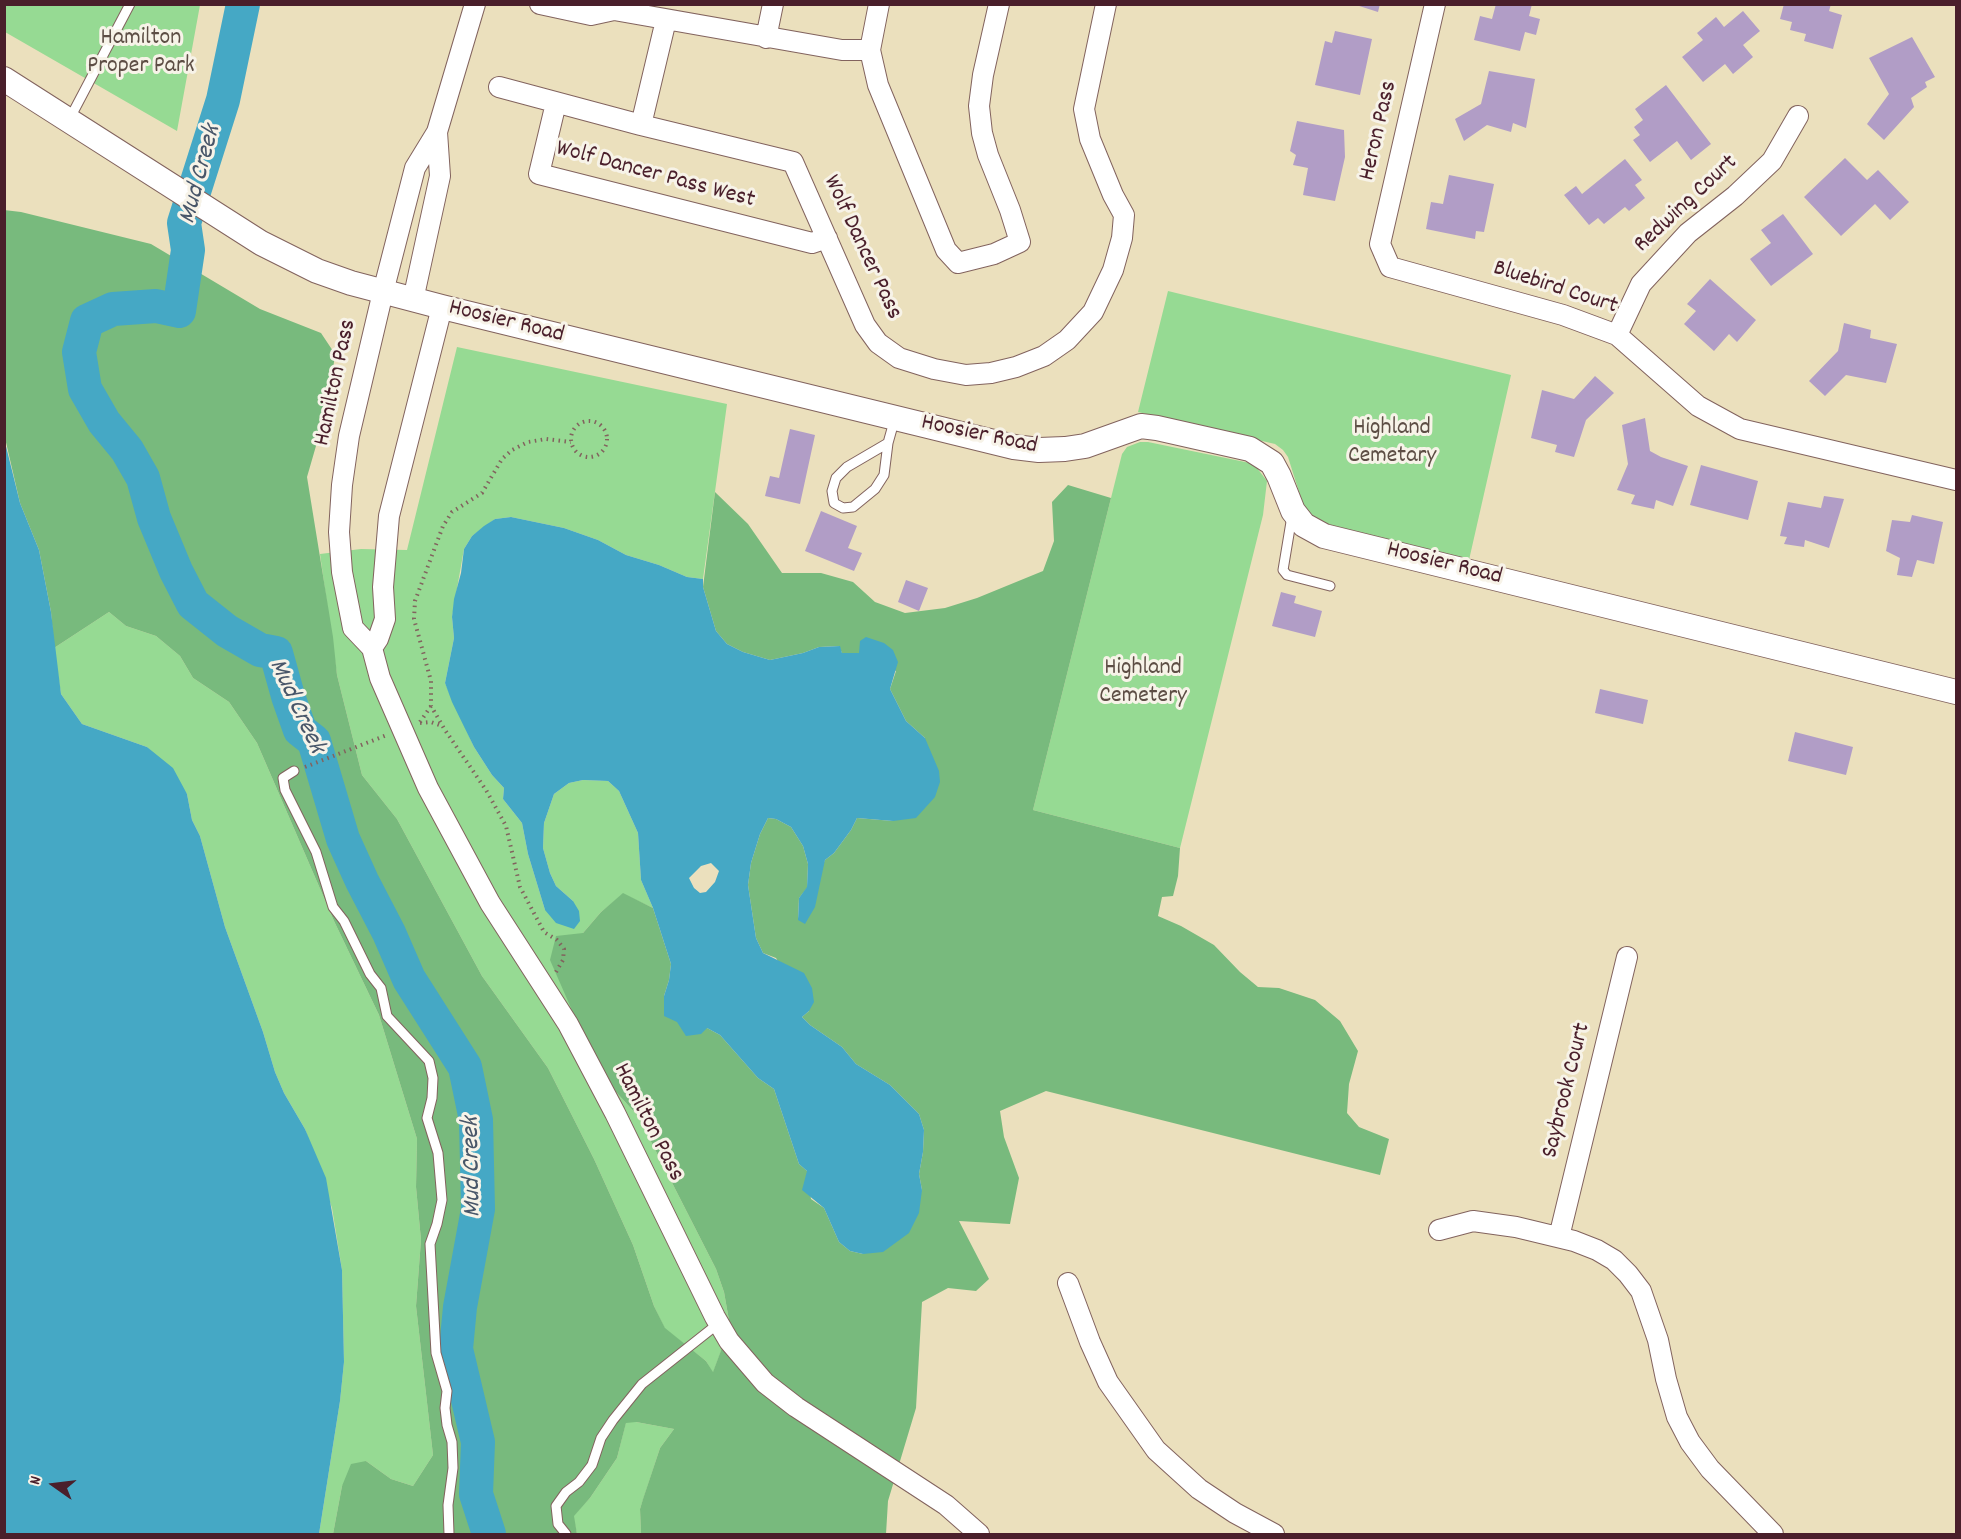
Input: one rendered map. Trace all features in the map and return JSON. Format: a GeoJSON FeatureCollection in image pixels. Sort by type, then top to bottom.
{"type":"FeatureCollection","features":[{"type":"Feature","properties":{"kind":"street","name":"Hamilton Pass"},"geometry":{"type":"LineString","coordinates":[[475,4],[437,132],[415,168],[383,292],[350,436],[342,485],[339,532],[342,572],[353,628],[372,648],[380,678],[428,788],[490,903],[568,1024],[729,1341],[765,1383],[796,1407],[946,1505],[978,1534]]}},
{"type":"Feature","properties":{"kind":"street"},"geometry":{"type":"LineString","coordinates":[[540,4],[591,15],[612,6],[666,20],[766,38],[842,50],[870,50]]}},
{"type":"Feature","properties":{"kind":"street"},"geometry":{"type":"LineString","coordinates":[[766,38],[773,4]]}},
{"type":"Feature","properties":{"kind":"street"},"geometry":{"type":"LineString","coordinates":[[879,4],[870,50],[878,85],[946,250],[958,263],[994,254],[1020,242],[988,155],[982,133],[979,106],[983,75],[999,4]]}},
{"type":"Feature","properties":{"kind":"street","name":"Wolf Dancer Pass"},"geometry":{"type":"LineString","coordinates":[[499,87],[793,162],[865,325],[878,343],[899,358],[934,369],[966,375],[991,373],[1017,367],[1044,356],[1067,340],[1093,312],[1113,270],[1122,238],[1124,215],[1090,140],[1084,109],[1106,4]]}},
{"type":"Feature","properties":{"kind":"street","name":"Heron Pass"},"geometry":{"type":"LineString","coordinates":[[1390,267],[1380,244],[1435,4]]}},
{"type":"Feature","properties":{"kind":"street"},"geometry":{"type":"LineString","coordinates":[[641,125],[666,20]]}},
{"type":"Feature","properties":{"kind":"street","name":"Hoosier Road"},"geometry":{"type":"LineString","coordinates":[[4,79],[261,243],[317,272],[442,308],[1014,447],[1039,450],[1085,446],[1141,426],[1250,449],[1272,463],[1280,476],[1293,511],[1304,525],[1324,536],[1956,692]]}},
{"type":"Feature","properties":{"kind":"street","name":"Wolf Dancer Pass West"},"geometry":{"type":"LineString","coordinates":[[556,103],[538,174],[812,243],[827,238]]}},
{"type":"Feature","properties":{"kind":"street","name":"Redwing Court"},"geometry":{"type":"LineString","coordinates":[[1617,335],[1641,284],[1688,233],[1735,196],[1772,161],[1798,116]]}},
{"type":"Feature","properties":{"kind":"street","name":"Hamilton Pass"},"geometry":{"type":"LineString","coordinates":[[413,300],[440,176],[437,132]]}},
{"type":"Feature","properties":{"kind":"street","name":"Bluebird Court"},"geometry":{"type":"LineString","coordinates":[[1390,267],[1563,315],[1617,335],[1698,406],[1740,429],[1956,480]]}},
{"type":"Feature","properties":{"kind":"street"},"geometry":{"type":"LineString","coordinates":[[372,648],[385,619],[383,587],[389,516],[442,308]]}},
{"type":"Feature","properties":{"kind":"street","name":"Saybrook Court"},"geometry":{"type":"LineString","coordinates":[[1559,1237],[1627,957]]}},
{"type":"Feature","properties":{"kind":"street"},"geometry":{"type":"LineString","coordinates":[[1439,1230],[1473,1221],[1484,1221],[1574,1240],[1614,1260],[1641,1291],[1655,1330],[1665,1379],[1677,1417],[1690,1442],[1710,1469],[1773,1534]]}},
{"type":"Feature","properties":{"kind":"street"},"geometry":{"type":"LineString","coordinates":[[1068,1283],[1108,1382],[1156,1450],[1198,1489],[1273,1534]]}},
{"type":"Feature","properties":{"kind":"lane"},"geometry":{"type":"LineString","coordinates":[[69,120],[130,4]]}},
{"type":"Feature","properties":{"kind":"lane"},"geometry":{"type":"LineString","coordinates":[[888,443],[848,467],[836,478],[832,491],[834,503],[843,508],[853,507],[875,489],[884,475],[888,443],[895,418]]}},
{"type":"Feature","properties":{"kind":"lane"},"geometry":{"type":"LineString","coordinates":[[1293,511],[1283,570],[1287,575],[1330,586]]}},
{"type":"Feature","properties":{"kind":"lane"},"geometry":{"type":"LineString","coordinates":[[294,771],[283,778],[285,790],[316,852],[333,907],[344,921],[366,967],[381,988],[387,1016],[429,1061],[433,1078],[432,1098],[427,1118],[438,1153],[442,1200],[438,1224],[430,1244],[436,1353],[447,1391],[446,1416],[452,1442],[453,1468],[448,1505],[448,1534]]}},
{"type":"Feature","properties":{"kind":"lane"},"geometry":{"type":"LineString","coordinates":[[566,1534],[558,1524],[556,1506],[592,1465],[601,1438],[613,1420],[642,1383],[718,1323]]}},
{"type":"Feature","properties":{"kind":"path"},"geometry":{"type":"LineString","coordinates":[[589,421],[601,425],[607,436],[606,447],[598,456],[586,458],[576,452],[571,442],[571,435],[578,425],[589,421]]}},
{"type":"Feature","properties":{"kind":"path"},"geometry":{"type":"LineString","coordinates":[[542,984],[554,975],[563,960],[564,948],[557,940],[544,932],[520,887],[506,826],[486,790],[431,706],[430,681],[414,619],[415,601],[443,526],[452,512],[482,493],[502,459],[512,450],[528,442],[546,439],[571,442]]}},
{"type":"Feature","properties":{"kind":"path"},"geometry":{"type":"LineString","coordinates":[[419,723],[431,706]]}},
{"type":"Feature","properties":{"kind":"path"},"geometry":{"type":"LineString","coordinates":[[294,771],[342,751]]}},
{"type":"Feature","properties":{"kind":"green space","name":"Hamilton Proper Park"},"geometry":{"type":"Polygon","coordinates":[[[5,5],[200,5],[177,131],[5,32],[5,5]]]}},
{"type":"Feature","properties":{"kind":"green space"},"geometry":{"type":"Polygon","coordinates":[[[4,210],[21,212],[151,244],[260,309],[321,333],[335,354],[329,401],[307,477],[337,675],[362,775],[397,819],[482,976],[548,1068],[594,1159],[633,1245],[654,1306],[665,1328],[706,1361],[713,1372],[730,1326],[724,1292],[716,1269],[638,1116],[616,1092],[592,1056],[550,960],[556,936],[583,933],[601,912],[623,893],[653,908],[671,964],[664,996],[720,1035],[758,1078],[774,1089],[799,1164],[807,1171],[811,1199],[824,1208],[839,1242],[850,1251],[863,1254],[922,1190],[919,1174],[924,1130],[919,1114],[890,1085],[856,1064],[842,1047],[802,1017],[809,1011],[776,958],[763,953],[756,938],[748,885],[751,863],[760,834],[768,818],[776,819],[791,827],[803,846],[808,864],[807,888],[799,898],[798,919],[825,860],[834,853],[857,818],[893,821],[925,738],[906,721],[890,689],[896,671],[859,653],[842,653],[839,646],[819,647],[770,660],[743,652],[727,644],[716,631],[703,587],[715,492],[748,524],[782,573],[821,573],[853,582],[875,602],[905,613],[945,608],[977,598],[1043,571],[1054,541],[1052,502],[1068,485],[1111,498],[1033,810],[1180,848],[1178,876],[1173,896],[1162,897],[1158,916],[1214,945],[1258,987],[1279,988],[1315,1000],[1340,1021],[1358,1051],[1349,1084],[1347,1113],[1359,1127],[1389,1139],[1380,1175],[1046,1091],[1000,1111],[1004,1137],[1019,1178],[1010,1224],[959,1221],[989,1279],[976,1291],[948,1288],[922,1302],[916,1408],[888,1501],[886,1534],[641,1534],[640,1509],[643,1499],[660,1448],[674,1429],[636,1422],[626,1423],[617,1458],[590,1498],[574,1516],[577,1534],[333,1534],[342,1486],[351,1464],[366,1461],[391,1479],[413,1486],[433,1455],[416,1306],[421,1240],[416,1187],[417,1139],[379,1015],[334,921],[257,743],[229,702],[193,678],[180,656],[156,636],[126,626],[109,612],[54,648],[51,612],[39,550],[20,503],[5,438],[4,210]]]}},
{"type":"Feature","properties":{"kind":"green space","name":"Highland Cemetary"},"geometry":{"type":"Polygon","coordinates":[[[1168,291],[1511,375],[1469,560],[1316,523],[1305,511],[1288,457],[1275,444],[1138,412],[1168,291]]]}},
{"type":"Feature","properties":{"kind":"green space"},"geometry":{"type":"Polygon","coordinates":[[[457,347],[727,404],[703,579],[687,577],[626,555],[598,540],[564,528],[511,517],[495,519],[472,536],[464,549],[452,617],[454,638],[445,683],[474,747],[492,775],[504,788],[503,799],[522,823],[528,854],[545,910],[573,901],[556,886],[543,848],[544,823],[554,794],[569,783],[583,780],[608,781],[619,791],[638,833],[641,880],[653,908],[623,894],[601,912],[583,933],[616,1092],[638,1116],[716,1269],[724,1292],[730,1326],[713,1373],[706,1361],[665,1329],[654,1306],[633,1245],[594,1159],[548,1068],[482,976],[397,819],[362,775],[337,675],[320,554],[361,549],[407,550],[457,347]]]}},
{"type":"Feature","properties":{"kind":"green space","name":"Highland Cemetery"},"geometry":{"type":"Polygon","coordinates":[[[1140,442],[1250,463],[1267,481],[1263,515],[1180,848],[1033,810],[1122,454],[1127,447],[1140,442]]]}},
{"type":"Feature","properties":{"kind":"green space"},"geometry":{"type":"Polygon","coordinates":[[[109,612],[126,626],[156,636],[180,656],[193,678],[229,702],[257,743],[334,921],[379,1015],[417,1139],[416,1187],[421,1240],[416,1306],[433,1455],[413,1486],[391,1479],[366,1461],[342,1486],[333,1534],[319,1534],[344,1362],[342,1270],[332,1208],[305,1129],[284,1093],[275,1072],[225,927],[200,836],[192,820],[187,794],[147,747],[82,724],[61,694],[54,648],[109,612]]]}},
{"type":"Feature","properties":{"kind":"green space"},"geometry":{"type":"Polygon","coordinates":[[[626,1422],[674,1429],[660,1448],[640,1509],[641,1534],[577,1534],[573,1516],[590,1498],[617,1458],[626,1422]]]}},
{"type":"Feature","properties":{"kind":"water"},"geometry":{"type":"Polygon","coordinates":[[[4,438],[20,503],[39,550],[51,612],[61,694],[82,724],[147,747],[173,768],[187,794],[192,820],[200,836],[225,927],[275,1072],[284,1093],[305,1129],[326,1178],[342,1270],[344,1362],[319,1534],[5,1534],[4,438]]]}},
{"type":"Feature","properties":{"kind":"water"},"geometry":{"type":"Polygon","coordinates":[[[511,517],[564,528],[598,540],[626,555],[687,577],[703,579],[703,587],[716,631],[727,644],[743,652],[770,660],[819,647],[840,646],[842,653],[859,653],[860,641],[866,637],[884,643],[893,650],[898,662],[890,689],[906,721],[925,738],[939,771],[940,782],[935,797],[916,818],[893,821],[857,818],[834,853],[825,860],[815,907],[805,924],[798,920],[799,898],[807,887],[808,864],[803,846],[791,827],[776,819],[768,818],[760,834],[751,863],[748,885],[756,938],[763,953],[804,973],[812,988],[814,1002],[802,1017],[842,1047],[856,1064],[890,1085],[919,1114],[924,1130],[919,1174],[922,1190],[919,1213],[909,1233],[883,1252],[863,1254],[850,1251],[839,1242],[824,1208],[802,1190],[807,1171],[799,1164],[774,1089],[758,1078],[720,1035],[707,1028],[701,1034],[686,1036],[677,1022],[664,1016],[664,996],[671,964],[653,908],[641,880],[638,833],[619,791],[608,781],[583,780],[569,783],[554,794],[544,823],[543,848],[556,886],[573,901],[579,911],[580,921],[574,929],[556,923],[545,910],[528,854],[522,823],[503,799],[504,788],[492,775],[474,747],[445,683],[454,638],[452,617],[454,599],[464,549],[472,536],[495,519],[511,517]],[[711,863],[701,866],[689,878],[694,888],[700,893],[706,892],[715,882],[719,871],[711,863]]]}},
{"type":"Feature","properties":{"kind":"building"},"geometry":{"type":"Polygon","coordinates":[[[1353,4],[1380,4],[1378,12],[1353,4]]]}},
{"type":"Feature","properties":{"kind":"building"},"geometry":{"type":"Polygon","coordinates":[[[1496,4],[1532,4],[1529,16],[1540,19],[1536,35],[1525,32],[1520,51],[1474,40],[1480,16],[1492,19],[1496,4]]]}},
{"type":"Feature","properties":{"kind":"building"},"geometry":{"type":"Polygon","coordinates":[[[1784,4],[1831,4],[1829,11],[1842,15],[1833,49],[1804,41],[1806,34],[1790,30],[1792,22],[1780,19],[1784,4]]]}},
{"type":"Feature","properties":{"kind":"building"},"geometry":{"type":"Polygon","coordinates":[[[1743,11],[1760,31],[1743,45],[1753,57],[1733,74],[1725,64],[1703,82],[1682,57],[1703,40],[1697,33],[1716,17],[1724,27],[1743,11]]]}},
{"type":"Feature","properties":{"kind":"building"},"geometry":{"type":"Polygon","coordinates":[[[1335,31],[1372,39],[1360,95],[1315,85],[1325,41],[1332,43],[1335,31]]]}},
{"type":"Feature","properties":{"kind":"building"},"geometry":{"type":"Polygon","coordinates":[[[1912,37],[1935,77],[1925,82],[1927,87],[1911,98],[1914,107],[1884,140],[1867,124],[1889,94],[1869,58],[1912,37]]]}},
{"type":"Feature","properties":{"kind":"building"},"geometry":{"type":"Polygon","coordinates":[[[1489,71],[1535,79],[1526,128],[1513,123],[1511,132],[1487,125],[1464,141],[1455,119],[1481,104],[1489,71]]]}},
{"type":"Feature","properties":{"kind":"building"},"geometry":{"type":"Polygon","coordinates":[[[1666,85],[1711,144],[1691,160],[1677,141],[1650,162],[1633,140],[1640,135],[1634,127],[1643,120],[1635,109],[1666,85]]]}},
{"type":"Feature","properties":{"kind":"building"},"geometry":{"type":"Polygon","coordinates":[[[1297,121],[1344,130],[1345,157],[1335,201],[1303,195],[1308,168],[1293,165],[1296,155],[1290,151],[1297,121]]]}},
{"type":"Feature","properties":{"kind":"building"},"geometry":{"type":"Polygon","coordinates":[[[1845,158],[1867,180],[1878,170],[1909,202],[1890,220],[1875,204],[1841,236],[1804,197],[1845,158]]]}},
{"type":"Feature","properties":{"kind":"building"},"geometry":{"type":"Polygon","coordinates":[[[1625,159],[1642,180],[1635,185],[1645,198],[1629,211],[1625,207],[1604,224],[1598,218],[1589,225],[1564,195],[1576,186],[1582,194],[1625,159]]]}},
{"type":"Feature","properties":{"kind":"building"},"geometry":{"type":"Polygon","coordinates":[[[1449,175],[1494,184],[1484,232],[1476,231],[1475,239],[1426,229],[1431,202],[1443,204],[1449,175]]]}},
{"type":"Feature","properties":{"kind":"building"},"geometry":{"type":"Polygon","coordinates":[[[1783,214],[1813,254],[1771,286],[1750,259],[1771,243],[1761,230],[1783,214]]]}},
{"type":"Feature","properties":{"kind":"building"},"geometry":{"type":"Polygon","coordinates":[[[1710,279],[1756,320],[1737,342],[1729,334],[1714,351],[1684,324],[1696,311],[1687,304],[1710,279]]]}},
{"type":"Feature","properties":{"kind":"building"},"geometry":{"type":"Polygon","coordinates":[[[1844,323],[1871,330],[1870,338],[1897,344],[1886,383],[1846,375],[1825,396],[1809,381],[1838,351],[1844,323]]]}},
{"type":"Feature","properties":{"kind":"building"},"geometry":{"type":"Polygon","coordinates":[[[1595,376],[1614,393],[1586,420],[1574,457],[1555,452],[1557,445],[1531,438],[1542,390],[1574,399],[1595,376]]]}},
{"type":"Feature","properties":{"kind":"building"},"geometry":{"type":"Polygon","coordinates":[[[1645,418],[1650,451],[1688,466],[1673,506],[1656,500],[1654,509],[1631,504],[1635,495],[1617,490],[1628,464],[1622,425],[1645,418]]]}},
{"type":"Feature","properties":{"kind":"building"},"geometry":{"type":"Polygon","coordinates":[[[790,429],[815,435],[800,504],[765,496],[770,476],[779,478],[790,429]]]}},
{"type":"Feature","properties":{"kind":"building"},"geometry":{"type":"Polygon","coordinates":[[[1701,465],[1758,481],[1748,520],[1690,505],[1701,465]]]}},
{"type":"Feature","properties":{"kind":"building"},"geometry":{"type":"Polygon","coordinates":[[[1824,496],[1844,499],[1829,548],[1805,540],[1804,547],[1784,544],[1787,537],[1780,536],[1788,502],[1821,508],[1824,496]]]}},
{"type":"Feature","properties":{"kind":"building"},"geometry":{"type":"Polygon","coordinates":[[[821,511],[857,526],[848,548],[862,553],[854,571],[805,551],[821,511]]]}},
{"type":"Feature","properties":{"kind":"building"},"geometry":{"type":"Polygon","coordinates":[[[1912,515],[1943,522],[1934,564],[1917,560],[1912,577],[1897,575],[1900,558],[1886,551],[1892,520],[1910,522],[1912,515]]]}},
{"type":"Feature","properties":{"kind":"building"},"geometry":{"type":"Polygon","coordinates":[[[906,580],[928,588],[919,611],[898,602],[906,580]]]}},
{"type":"Feature","properties":{"kind":"building"},"geometry":{"type":"Polygon","coordinates":[[[1281,592],[1296,596],[1294,603],[1322,611],[1315,637],[1272,626],[1281,592]]]}},
{"type":"Feature","properties":{"kind":"building"},"geometry":{"type":"Polygon","coordinates":[[[1600,689],[1648,700],[1643,724],[1595,713],[1600,689]]]}},
{"type":"Feature","properties":{"kind":"building"},"geometry":{"type":"Polygon","coordinates":[[[1795,732],[1853,747],[1846,775],[1788,761],[1795,732]]]}},
{"type":"Feature","properties":{"kind":"waterway","name":"Mud Creek"},"geometry":{"type":"LineString","coordinates":[[243,4],[223,100],[184,223],[188,250],[179,311],[156,306],[113,309],[87,321],[79,352],[85,389],[104,422],[127,450],[143,478],[154,518],[176,571],[193,604],[227,631],[260,650],[276,653],[300,730],[314,741],[343,839],[362,881],[389,933],[409,979],[465,1067],[476,1120],[478,1209],[460,1307],[456,1349],[478,1442],[476,1494],[489,1534]]}}]}
